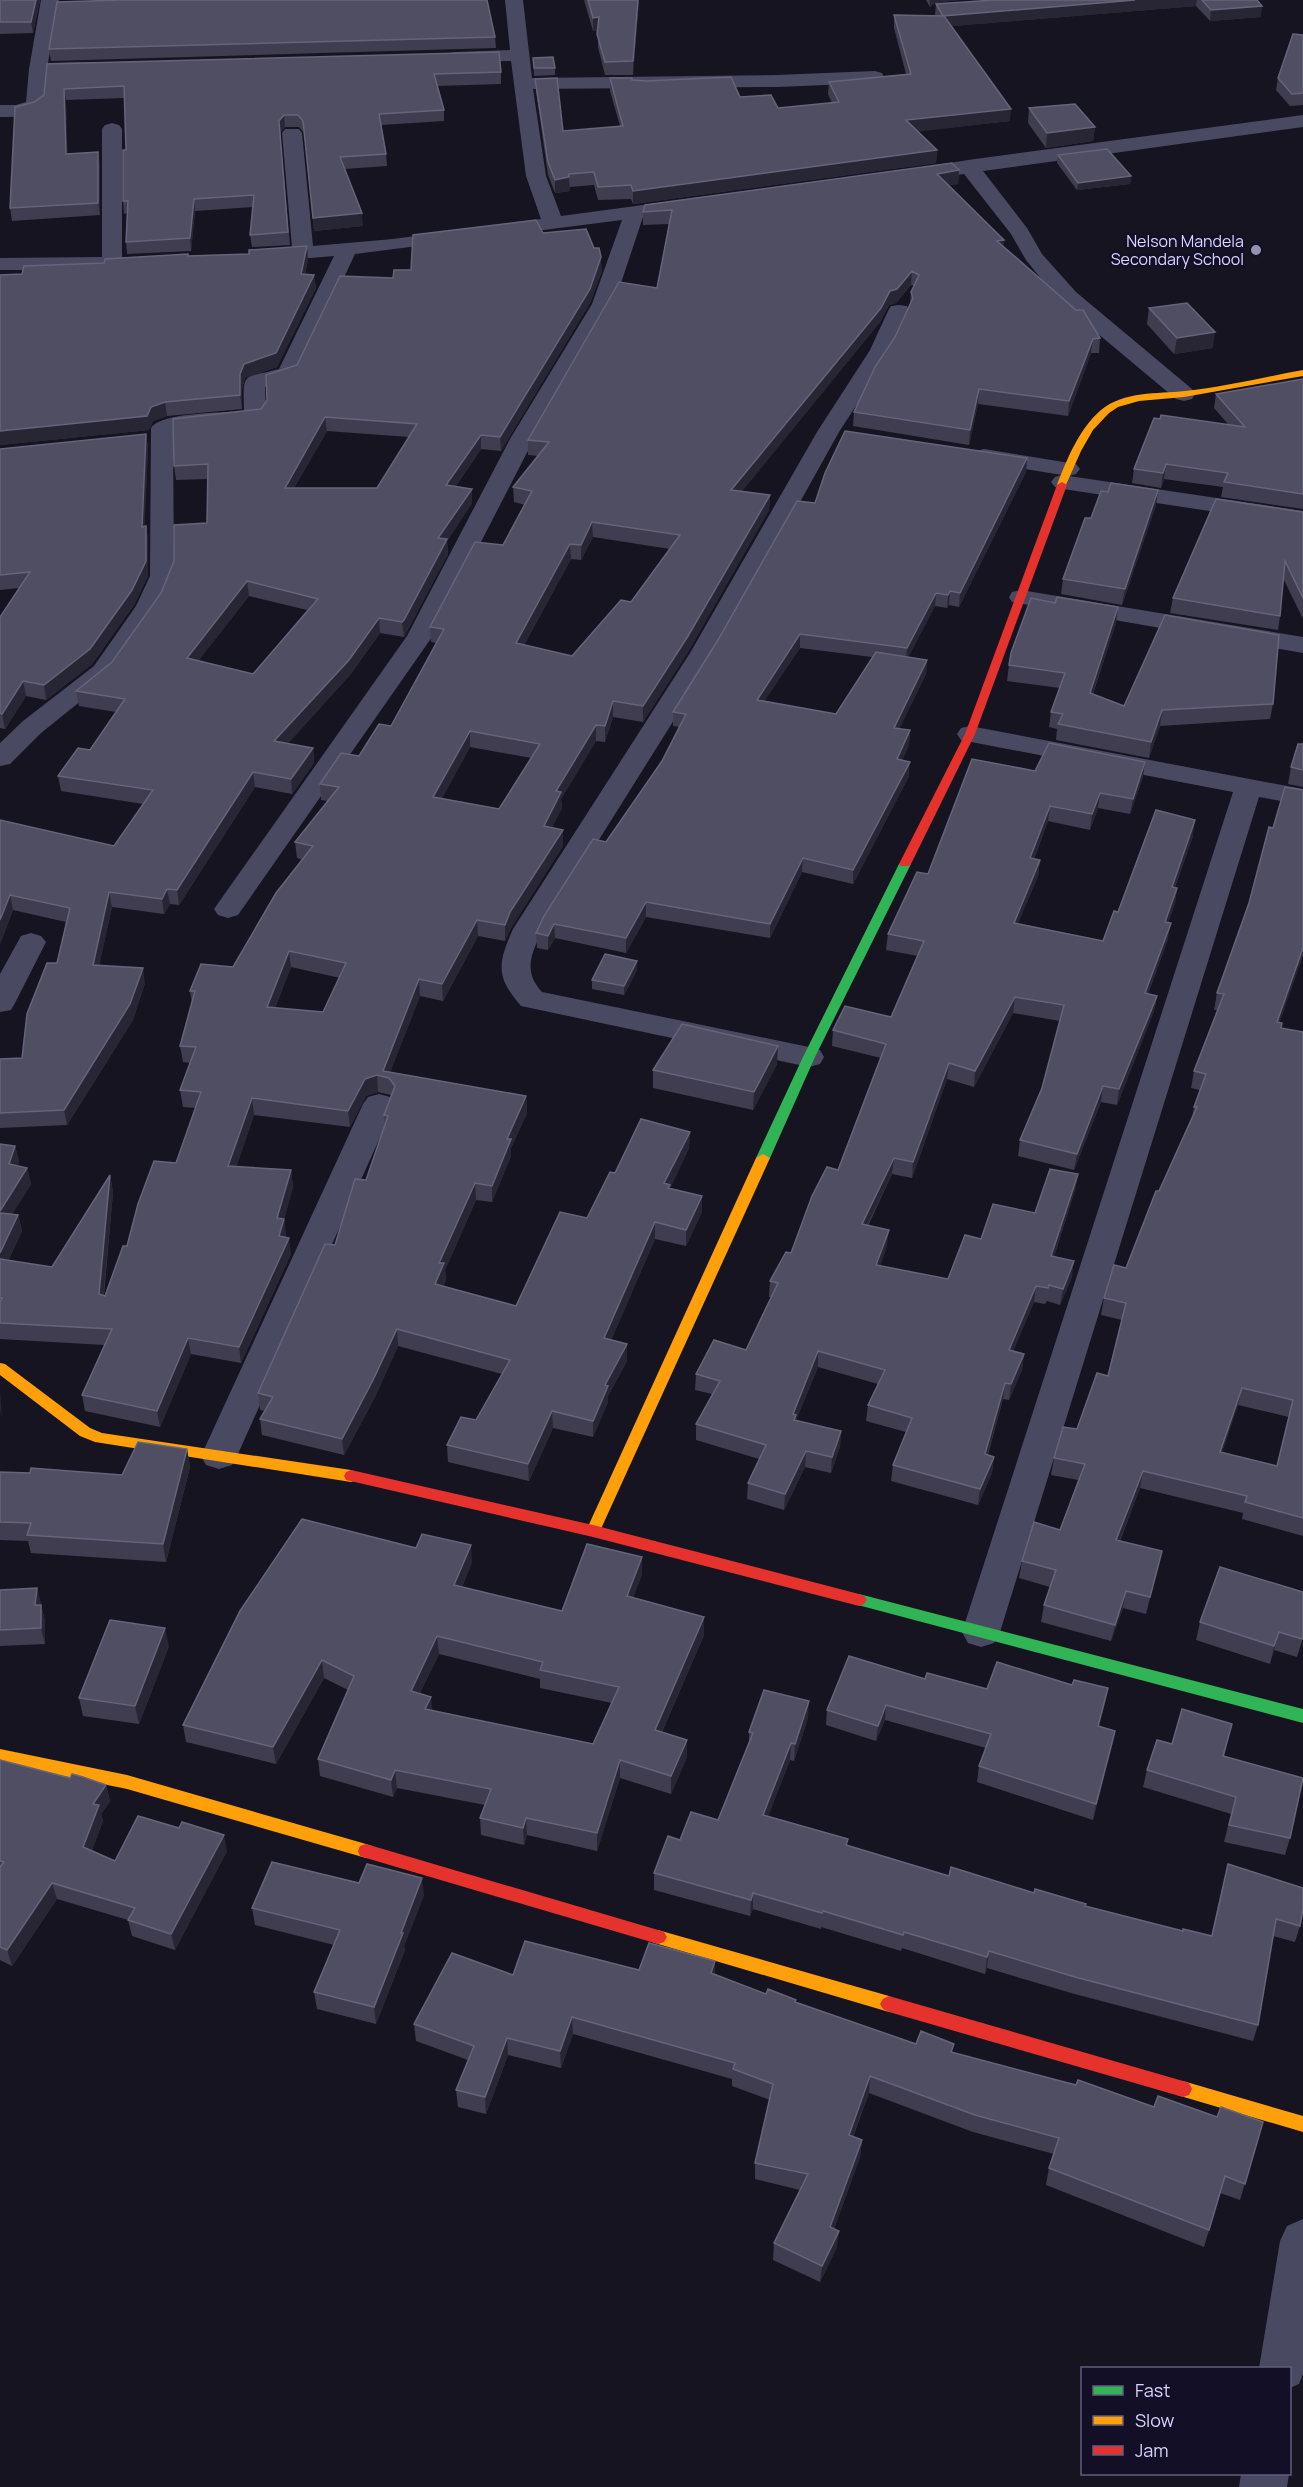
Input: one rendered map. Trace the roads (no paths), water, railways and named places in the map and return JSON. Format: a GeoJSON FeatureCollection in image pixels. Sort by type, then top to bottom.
{"type":"FeatureCollection","features":[{"type":"Feature","properties":{"kind":"street"},"geometry":{"type":"LineString","coordinates":[[514,0],[536,176],[553,223]]}},
{"type":"Feature","properties":{"kind":"street"},"geometry":{"type":"LineString","coordinates":[[0,111],[18,111],[35,105],[38,69],[50,3],[72,6]]}},
{"type":"Feature","properties":{"kind":"street"},"geometry":{"type":"LineString","coordinates":[[440,58],[521,55]]}},
{"type":"Feature","properties":{"kind":"street"},"geometry":{"type":"LineString","coordinates":[[38,69],[105,68]]}},
{"type":"Feature","properties":{"kind":"street"},"geometry":{"type":"LineString","coordinates":[[523,84],[777,81],[875,77]]}},
{"type":"Feature","properties":{"kind":"street"},"geometry":{"type":"LineString","coordinates":[[896,177],[1303,121]]}},
{"type":"Feature","properties":{"kind":"street"},"geometry":{"type":"LineString","coordinates":[[112,129],[112,264]]}},
{"type":"Feature","properties":{"kind":"street"},"geometry":{"type":"LineString","coordinates":[[292,133],[303,253]]}},
{"type":"Feature","properties":{"kind":"street"},"geometry":{"type":"LineString","coordinates":[[968,166],[1020,232],[1034,256],[1068,297],[1184,394]]}},
{"type":"Feature","properties":{"kind":"street"},"geometry":{"type":"LineString","coordinates":[[245,257],[347,250],[706,203]]}},
{"type":"Feature","properties":{"kind":"street"},"geometry":{"type":"LineString","coordinates":[[228,909],[419,637],[522,439],[603,304],[635,212]]}},
{"type":"Feature","properties":{"kind":"street"},"geometry":{"type":"LineString","coordinates":[[0,758],[32,727],[103,671],[148,606],[162,576],[151,439],[168,425],[253,417],[255,414],[254,383],[288,373],[347,250]]}},
{"type":"Feature","properties":{"kind":"street"},"geometry":{"type":"LineString","coordinates":[[0,264],[145,262]]}},
{"type":"Feature","properties":{"kind":"street"},"geometry":{"type":"LineString","coordinates":[[808,1057],[532,999],[521,988],[513,972],[517,954],[528,928],[839,434],[899,311]]}},
{"type":"Feature","properties":{"kind":"street"},"geometry":{"type":"LineString","coordinates":[[593,1531],[808,1057],[970,734],[1066,475],[1094,421],[1115,405],[1164,394],[1184,394],[1303,373]]}},
{"type":"Feature","properties":{"kind":"street"},"geometry":{"type":"LineString","coordinates":[[965,453],[1066,475],[1303,518]]}},
{"type":"Feature","properties":{"kind":"street"},"geometry":{"type":"LineString","coordinates":[[1021,597],[1303,645]]}},
{"type":"Feature","properties":{"kind":"street"},"geometry":{"type":"LineString","coordinates":[[970,734],[1303,797]]}},
{"type":"Feature","properties":{"kind":"street"},"geometry":{"type":"LineString","coordinates":[[981,1632],[1248,788]]}},
{"type":"Feature","properties":{"kind":"street"},"geometry":{"type":"LineString","coordinates":[[0,1003],[31,942]]}},
{"type":"Feature","properties":{"kind":"street"},"geometry":{"type":"LineString","coordinates":[[219,1456],[379,1104]]}},
{"type":"Feature","properties":{"kind":"street"},"geometry":{"type":"LineString","coordinates":[[0,1368],[85,1432],[100,1438],[376,1479],[593,1531],[1303,1716]]}},
{"type":"Feature","properties":{"kind":"street"},"geometry":{"type":"LineString","coordinates":[[0,1756],[127,1782],[1303,2124]]}},
{"type":"Feature","properties":{"kind":"street"},"geometry":{"type":"LineString","coordinates":[[1282,2367],[1303,2241]]}},
{"type":"Feature","properties":{"kind":"place","name":"Nelson Mandela Secondary School"},"geometry":{"type":"Point","coordinates":[1256,250]}}]}
